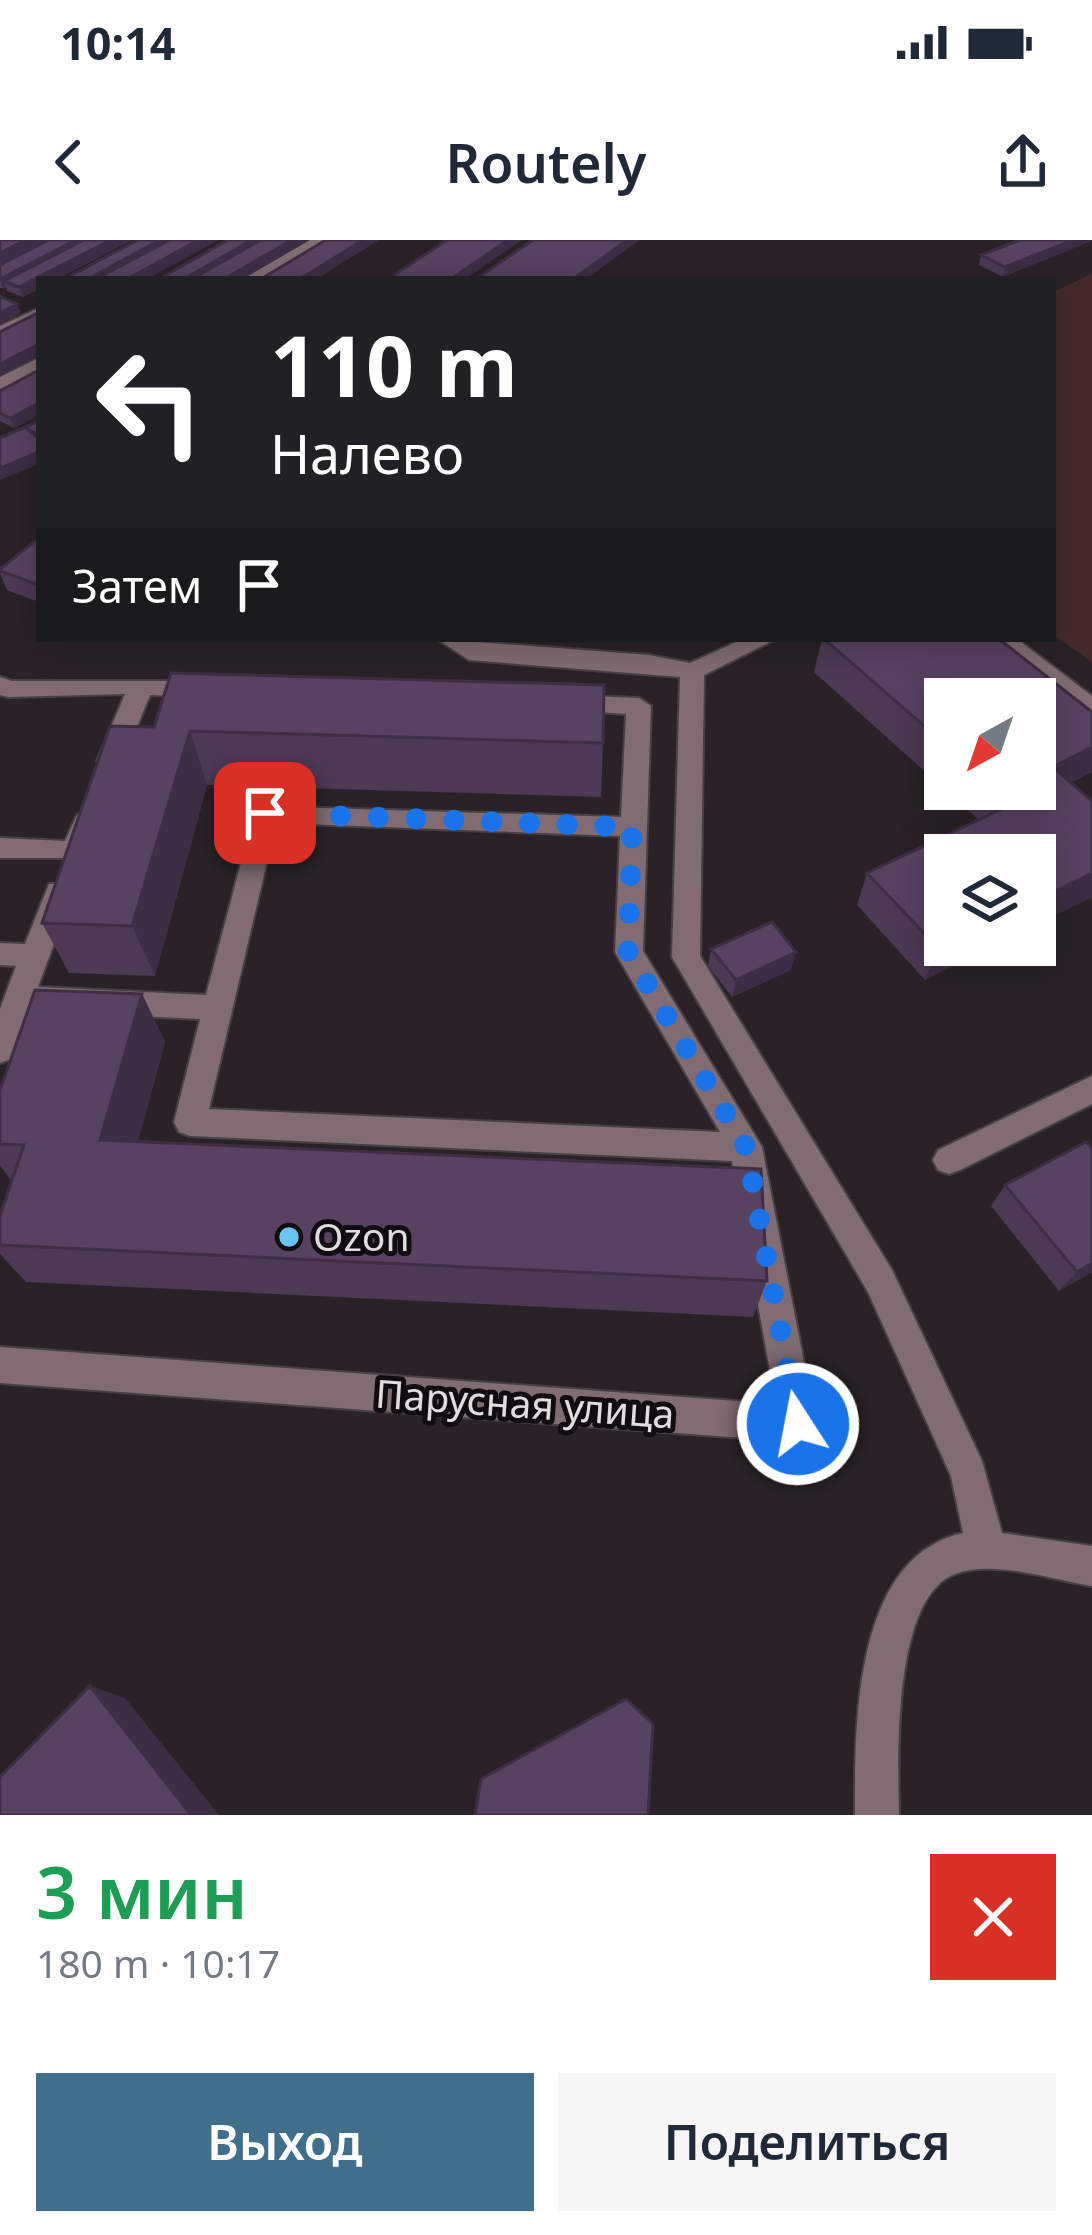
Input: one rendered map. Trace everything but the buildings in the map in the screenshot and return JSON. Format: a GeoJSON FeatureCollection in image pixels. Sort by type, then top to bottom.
{"type":"FeatureCollection","features":[{"type":"Feature","properties":{"kind":"street"},"geometry":{"type":"LineString","coordinates":[[255,276],[317,240]]}},
{"type":"Feature","properties":{"kind":"street"},"geometry":{"type":"LineString","coordinates":[[0,332],[31,305]]}},
{"type":"Feature","properties":{"kind":"street"},"geometry":{"type":"LineString","coordinates":[[2,384],[36,366]]}},
{"type":"Feature","properties":{"kind":"street"},"geometry":{"type":"LineString","coordinates":[[452,642],[462,651],[551,648],[679,669],[756,642]]}},
{"type":"Feature","properties":{"kind":"street"},"geometry":{"type":"LineString","coordinates":[[642,642],[679,669]]}},
{"type":"Feature","properties":{"kind":"street"},"geometry":{"type":"LineString","coordinates":[[1006,642],[1092,710]]}},
{"type":"Feature","properties":{"kind":"street"},"geometry":{"type":"LineString","coordinates":[[679,669],[686,957],[880,1281],[969,1474],[987,1553]]}},
{"type":"Feature","properties":{"kind":"street"},"geometry":{"type":"LineString","coordinates":[[0,685],[9,689],[238,690]]}},
{"type":"Feature","properties":{"kind":"street"},"geometry":{"type":"LineString","coordinates":[[0,1050],[141,686]]}},
{"type":"Feature","properties":{"kind":"street","name":"Парусная улица"},"geometry":{"type":"LineString","coordinates":[[0,1365],[798,1424],[746,1147],[628,952],[639,706],[545,702]]}},
{"type":"Feature","properties":{"kind":"street"},"geometry":{"type":"LineString","coordinates":[[632,827],[265,813],[190,1122],[746,1147]]}},
{"type":"Feature","properties":{"kind":"street"},"geometry":{"type":"LineString","coordinates":[[0,848],[74,851]]}},
{"type":"Feature","properties":{"kind":"street"},"geometry":{"type":"LineString","coordinates":[[0,954],[35,956]]}},
{"type":"Feature","properties":{"kind":"street"},"geometry":{"type":"LineString","coordinates":[[19,998],[217,1009]]}},
{"type":"Feature","properties":{"kind":"street"},"geometry":{"type":"LineString","coordinates":[[949,1160],[1092,1089]]}},
{"type":"Feature","properties":{"kind":"street"},"geometry":{"type":"LineString","coordinates":[[877,1815],[876,1720],[888,1651],[914,1583],[941,1558],[987,1553],[1092,1566]]}},
{"type":"Feature","properties":{"kind":"shaded area"},"geometry":{"type":"Polygon","coordinates":[[[1092,274],[1092,662],[1056,636],[1056,291],[1092,274]]]}},
{"type":"Feature","properties":{"kind":"place","name":"Ozon"},"geometry":{"type":"Point","coordinates":[289,1237]}},
{"type":"Feature","properties":{"kind":"route"},"geometry":{"type":"LineString","coordinates":[[265,813],[632,827],[628,952],[746,1147],[798,1424]]}}]}
